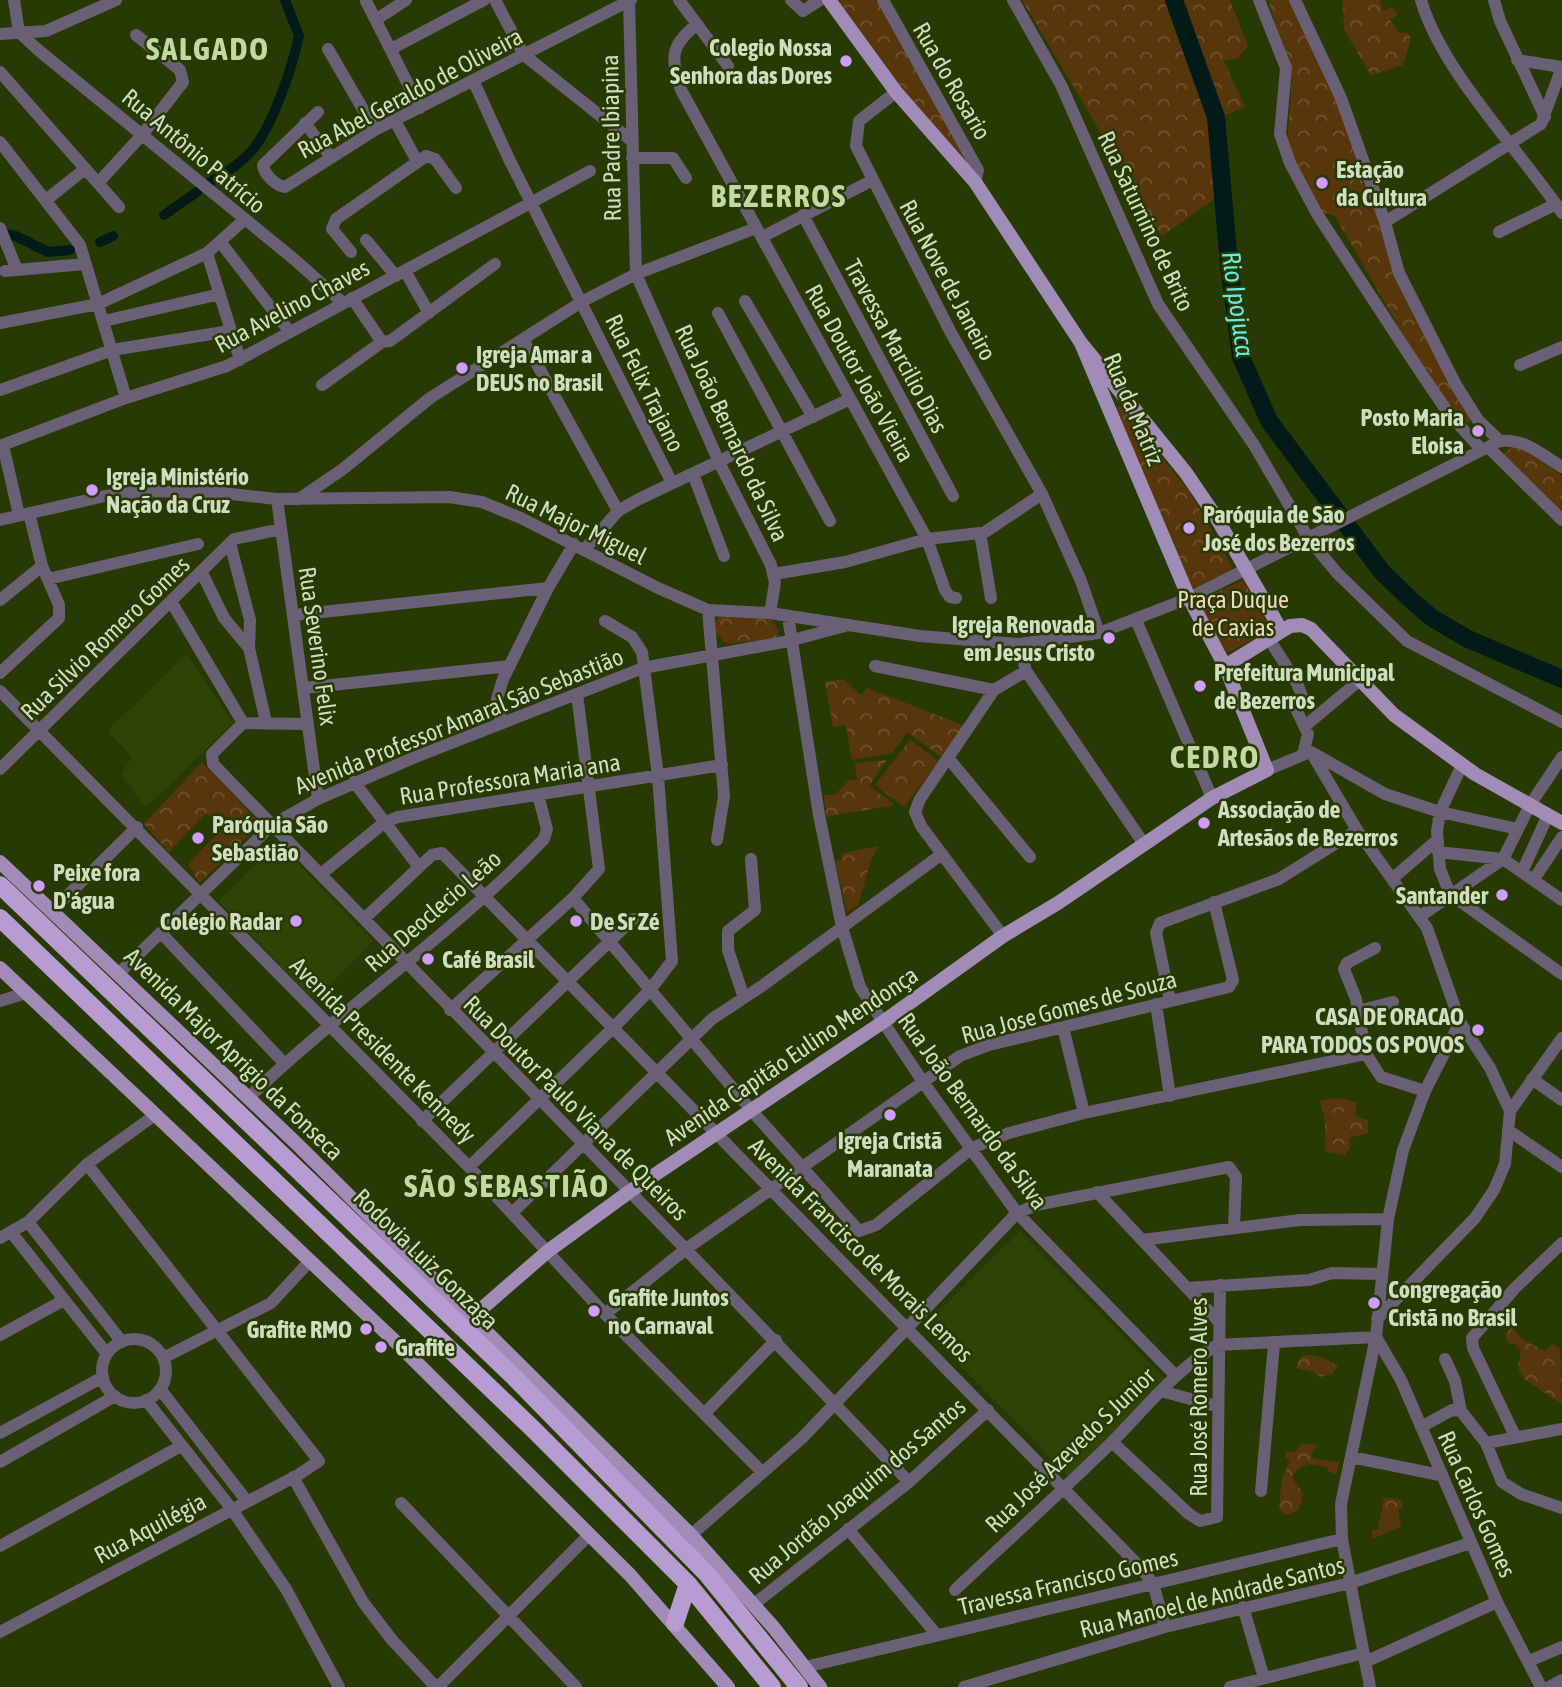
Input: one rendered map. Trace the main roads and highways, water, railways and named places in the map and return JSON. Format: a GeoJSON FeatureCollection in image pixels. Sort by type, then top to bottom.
{"type":"FeatureCollection","features":[{"type":"Feature","properties":{"kind":"highway","name":"Rodovia Luiz Gonzaga"},"geometry":{"type":"LineString","coordinates":[[0,885],[513,1376],[707,1574],[799,1687]]}},
{"type":"Feature","properties":{"kind":"highway","name":"Rodovia Luiz Gonzaga"},"geometry":{"type":"LineString","coordinates":[[0,918],[533,1429],[688,1584],[772,1687]]}},
{"type":"Feature","properties":{"kind":"highway"},"geometry":{"type":"LineString","coordinates":[[675,1623],[688,1584]]}},
{"type":"Feature","properties":{"kind":"main road"},"geometry":{"type":"LineString","coordinates":[[829,0],[895,92],[975,182],[1082,343]]}},
{"type":"Feature","properties":{"kind":"main road","name":"Rua da Matriz"},"geometry":{"type":"LineString","coordinates":[[1082,343],[1186,473],[1247,571],[1275,634]]}},
{"type":"Feature","properties":{"kind":"main road","name":"Rua da Matriz"},"geometry":{"type":"LineString","coordinates":[[1082,343],[1189,598],[1225,666],[1267,770]]}},
{"type":"Feature","properties":{"kind":"main road"},"geometry":{"type":"LineString","coordinates":[[1225,666],[1275,634],[1301,625],[1311,629],[1395,715],[1462,765],[1562,823]]}},
{"type":"Feature","properties":{"kind":"main road","name":"Avenida Capitão Eulino Mendonça"},"geometry":{"type":"LineString","coordinates":[[471,1318],[548,1251],[629,1192],[883,1022],[1003,936],[1212,798],[1267,770]]}},
{"type":"Feature","properties":{"kind":"main road","name":"Avenida Major Aprigio da Fonseca"},"geometry":{"type":"LineString","coordinates":[[0,862],[248,1097],[691,1535],[820,1687]]}},
{"type":"Feature","properties":{"kind":"main road"},"geometry":{"type":"LineString","coordinates":[[0,968],[399,1345],[675,1623],[728,1687]]}},
{"type":"Feature","properties":{"kind":"waterway"},"geometry":{"type":"LineString","coordinates":[[210,182],[233,167],[254,148],[275,110],[299,36],[285,0]]}},
{"type":"Feature","properties":{"kind":"waterway","name":"Rio Ipojuca"},"geometry":{"type":"LineString","coordinates":[[1174,0],[1216,117],[1229,264],[1241,357],[1269,421],[1382,572],[1410,599],[1432,618],[1468,639],[1562,679]]}},
{"type":"Feature","properties":{"kind":"waterway"},"geometry":{"type":"LineString","coordinates":[[164,215],[197,192]]}},
{"type":"Feature","properties":{"kind":"waterway"},"geometry":{"type":"LineString","coordinates":[[6,234],[16,236],[48,252],[70,250]]}},
{"type":"Feature","properties":{"kind":"waterway"},"geometry":{"type":"LineString","coordinates":[[100,242],[113,236]]}},
{"type":"Feature","properties":{"kind":"place","name":"Colegio Nossa Senhora das Dores"},"geometry":{"type":"Point","coordinates":[846,61]}},
{"type":"Feature","properties":{"kind":"place","name":"Estação da Cultura"},"geometry":{"type":"Point","coordinates":[1322,183]}},
{"type":"Feature","properties":{"kind":"place","name":"Igreja Amar a DEUS no Brasil"},"geometry":{"type":"Point","coordinates":[462,368]}},
{"type":"Feature","properties":{"kind":"place","name":"Posto Maria Eloisa"},"geometry":{"type":"Point","coordinates":[1478,431]}},
{"type":"Feature","properties":{"kind":"place","name":"Igreja Ministério Nação da Cruz"},"geometry":{"type":"Point","coordinates":[92,490]}},
{"type":"Feature","properties":{"kind":"place","name":"Paróquia de São José dos Bezerros"},"geometry":{"type":"Point","coordinates":[1189,528]}},
{"type":"Feature","properties":{"kind":"place","name":"Igreja Renovada em Jesus Cristo"},"geometry":{"type":"Point","coordinates":[1109,638]}},
{"type":"Feature","properties":{"kind":"place","name":"Prefeitura Municipal de Bezerros"},"geometry":{"type":"Point","coordinates":[1200,686]}},
{"type":"Feature","properties":{"kind":"place","name":"Associação de Artesãos de Bezerros"},"geometry":{"type":"Point","coordinates":[1204,823]}},
{"type":"Feature","properties":{"kind":"place","name":"Paróquia São Sebastião"},"geometry":{"type":"Point","coordinates":[198,838]}},
{"type":"Feature","properties":{"kind":"place","name":"Peixe fora D'água"},"geometry":{"type":"Point","coordinates":[39,886]}},
{"type":"Feature","properties":{"kind":"place","name":"Santander"},"geometry":{"type":"Point","coordinates":[1502,895]}},
{"type":"Feature","properties":{"kind":"place","name":"Colégio Radar"},"geometry":{"type":"Point","coordinates":[296,921]}},
{"type":"Feature","properties":{"kind":"place","name":"De Sr Zé"},"geometry":{"type":"Point","coordinates":[576,921]}},
{"type":"Feature","properties":{"kind":"place","name":"Café Brasil"},"geometry":{"type":"Point","coordinates":[428,959]}},
{"type":"Feature","properties":{"kind":"place","name":"CASA DE ORACAO PARA TODOS OS POVOS"},"geometry":{"type":"Point","coordinates":[1478,1030]}},
{"type":"Feature","properties":{"kind":"place","name":"Igreja Cristã Maranata"},"geometry":{"type":"Point","coordinates":[890,1115]}},
{"type":"Feature","properties":{"kind":"place","name":"Congregação Cristã no Brasil"},"geometry":{"type":"Point","coordinates":[1374,1303]}},
{"type":"Feature","properties":{"kind":"place","name":"Grafite Juntos no Carnaval"},"geometry":{"type":"Point","coordinates":[594,1311]}},
{"type":"Feature","properties":{"kind":"place","name":"Grafite RMO"},"geometry":{"type":"Point","coordinates":[366,1329]}},
{"type":"Feature","properties":{"kind":"place","name":"Grafite"},"geometry":{"type":"Point","coordinates":[381,1347]}},
{"type":"Feature","properties":{"kind":"district","name":"SALGADO"},"geometry":{"type":"Point","coordinates":[208,48]}},
{"type":"Feature","properties":{"kind":"district","name":"BEZERROS"},"geometry":{"type":"Point","coordinates":[779,195]}},
{"type":"Feature","properties":{"kind":"district","name":"CEDRO"},"geometry":{"type":"Point","coordinates":[1215,756]}},
{"type":"Feature","properties":{"kind":"district","name":"SÃO SEBASTIÃO"},"geometry":{"type":"Point","coordinates":[507,1185]}},
{"type":"Feature","properties":{"kind":"park label","name":"Praça Duque de Caxias"},"geometry":{"type":"Point","coordinates":[1233,613]}}]}
